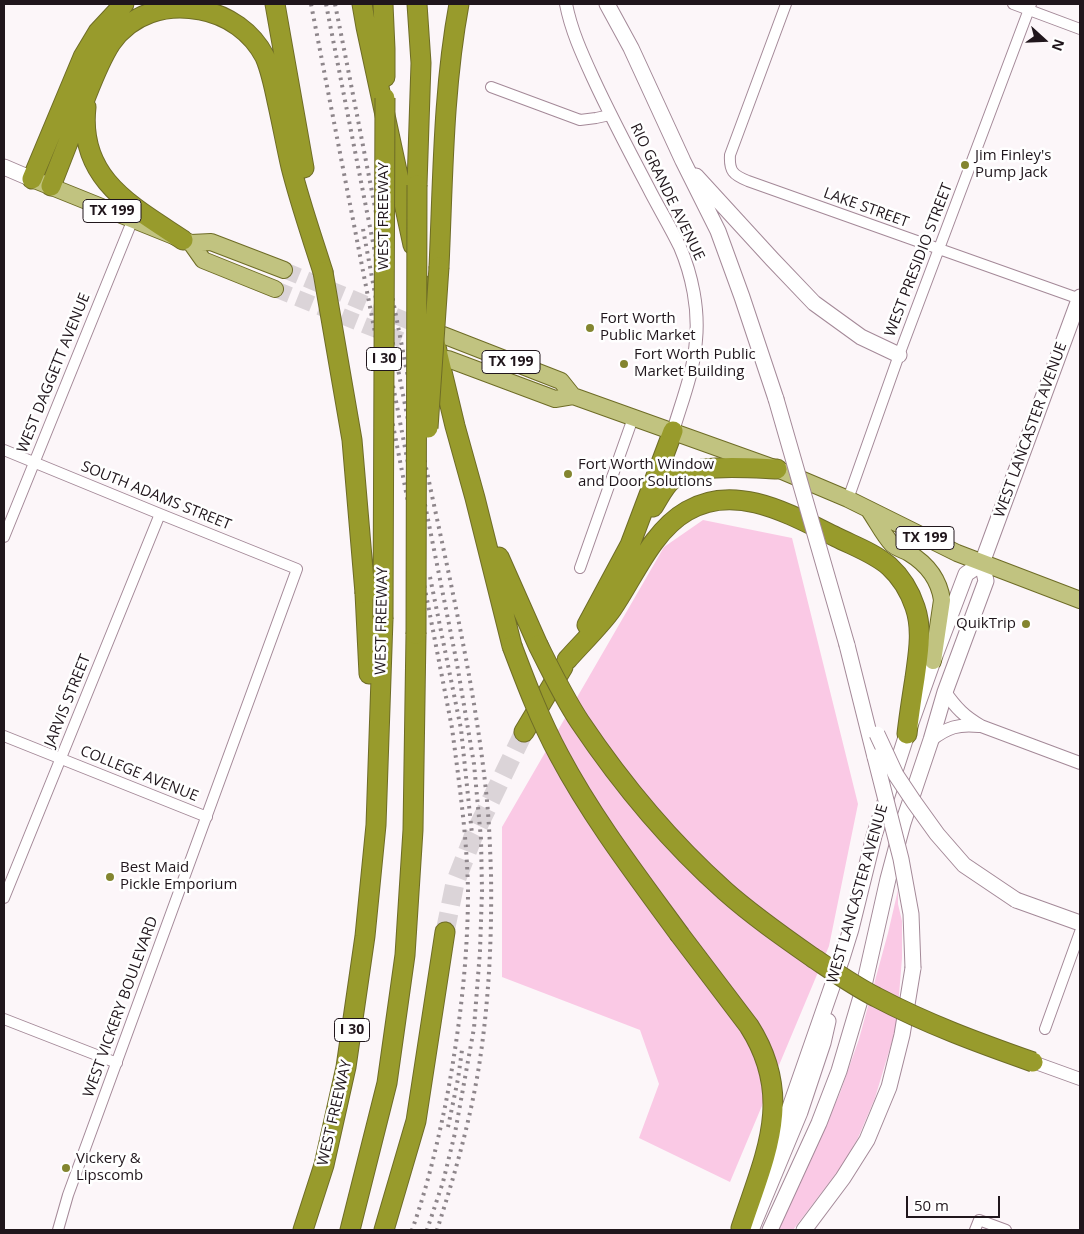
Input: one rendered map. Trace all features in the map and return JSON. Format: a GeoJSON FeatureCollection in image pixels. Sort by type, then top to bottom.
{"type":"FeatureCollection","features":[{"type":"Feature","properties":{"kind":"highway"},"geometry":{"type":"LineString","coordinates":[[32,179],[83,57],[98,32],[124,4]]}},
{"type":"Feature","properties":{"kind":"highway"},"geometry":{"type":"LineString","coordinates":[[275,4],[352,440],[366,593],[376,824]]}},
{"type":"Feature","properties":{"kind":"highway"},"geometry":{"type":"LineString","coordinates":[[362,4],[426,306],[512,646],[545,728],[572,777],[614,845],[753,1033],[764,1055],[770,1073],[773,1110],[771,1132],[744,1229]]}},
{"type":"Feature","properties":{"kind":"highway","name":"WEST FREEWAY"},"geometry":{"type":"LineString","coordinates":[[303,1230],[324,1165],[346,1067],[365,936],[376,824],[382,619],[385,98],[383,4]]}},
{"type":"Feature","properties":{"kind":"highway","name":"I 30"},"geometry":{"type":"LineString","coordinates":[[350,1230],[382,1107],[390,1064],[405,955],[413,830],[416,634],[417,185],[420,63],[417,4]]}},
{"type":"Feature","properties":{"kind":"highway"},"geometry":{"type":"LineString","coordinates":[[416,634],[448,88],[458,4]]}},
{"type":"Feature","properties":{"kind":"highway"},"geometry":{"type":"LineString","coordinates":[[51,186],[103,56],[120,32],[139,17],[157,10],[185,7],[220,15],[240,27],[250,36],[265,58],[275,89],[292,168],[323,272]]}},
{"type":"Feature","properties":{"kind":"highway"},"geometry":{"type":"LineString","coordinates":[[89,89],[85,125],[87,140],[94,162],[100,172],[116,192],[127,201],[187,242]]}},
{"type":"Feature","properties":{"kind":"highway"},"geometry":{"type":"LineString","coordinates":[[630,544],[673,431]]}},
{"type":"Feature","properties":{"kind":"highway"},"geometry":{"type":"LineString","coordinates":[[524,732],[601,600],[630,544],[666,486],[677,476],[685,472],[703,469],[777,469]]}},
{"type":"Feature","properties":{"kind":"highway"},"geometry":{"type":"LineString","coordinates":[[475,498],[538,646],[579,720],[622,780],[682,850],[726,892],[767,926],[875,997],[962,1037],[1034,1062]]}},
{"type":"Feature","properties":{"kind":"highway"},"geometry":{"type":"LineString","coordinates":[[567,660],[611,610],[655,540],[671,522],[689,510],[709,502],[730,500],[752,502],[792,516],[871,554],[890,567],[905,585],[916,608],[919,620],[919,649],[907,734]]}},
{"type":"Feature","properties":{"kind":"highway"},"geometry":{"type":"LineString","coordinates":[[384,1230],[416,1121],[445,932]]}},
{"type":"Feature","properties":{"kind":"main road"},"geometry":{"type":"LineString","coordinates":[[607,4],[631,48],[683,161],[718,231],[742,297],[776,399],[847,645],[901,859],[910,905],[913,968],[902,1035],[889,1087],[867,1140],[804,1230]]}},
{"type":"Feature","properties":{"kind":"main road"},"geometry":{"type":"LineString","coordinates":[[683,161],[814,303],[861,337],[900,355]]}},
{"type":"Feature","properties":{"kind":"main road"},"geometry":{"type":"LineString","coordinates":[[4,167],[32,179]]}},
{"type":"Feature","properties":{"kind":"main road","name":"TX 199"},"geometry":{"type":"LineString","coordinates":[[32,179],[187,242],[210,242],[284,270]]}},
{"type":"Feature","properties":{"kind":"main road","name":"TX 199"},"geometry":{"type":"LineString","coordinates":[[187,242],[203,260],[275,289]]}},
{"type":"Feature","properties":{"kind":"main road","name":"WEST LANCASTER AVENUE"},"geometry":{"type":"LineString","coordinates":[[770,1230],[819,1124],[839,1071],[864,990],[888,879],[903,823],[945,692],[986,581],[982,563],[1080,299]]}},
{"type":"Feature","properties":{"kind":"main road","name":"TX 199"},"geometry":{"type":"LineString","coordinates":[[443,335],[561,381],[573,396]]}},
{"type":"Feature","properties":{"kind":"main road","name":"TX 199"},"geometry":{"type":"LineString","coordinates":[[448,358],[555,399],[573,396],[777,469],[848,499],[982,563],[1080,600]]}},
{"type":"Feature","properties":{"kind":"main road"},"geometry":{"type":"LineString","coordinates":[[870,510],[892,545],[921,561],[938,584],[942,600],[933,661]]}},
{"type":"Feature","properties":{"kind":"main road","name":"WEST LANCASTER AVENUE"},"geometry":{"type":"LineString","coordinates":[[744,1229],[782,1133],[842,958],[874,836],[933,661],[966,574],[982,563]]}},
{"type":"Feature","properties":{"kind":"main road"},"geometry":{"type":"LineString","coordinates":[[859,690],[896,774],[937,834],[964,865],[1016,900],[1080,923]]}},
{"type":"Feature","properties":{"kind":"street","name":"RIO GRANDE AVENUE"},"geometry":{"type":"LineString","coordinates":[[566,4],[584,59],[610,115],[679,246],[689,274],[696,332],[695,351],[673,431]]}},
{"type":"Feature","properties":{"kind":"street","name":"LAKE STREET"},"geometry":{"type":"LineString","coordinates":[[786,4],[730,155],[729,164],[734,174],[748,182],[1080,299]]}},
{"type":"Feature","properties":{"kind":"street"},"geometry":{"type":"LineString","coordinates":[[1013,4],[1030,7],[1080,29]]}},
{"type":"Feature","properties":{"kind":"street","name":"WEST PRESIDIO STREET"},"geometry":{"type":"LineString","coordinates":[[848,499],[1030,7]]}},
{"type":"Feature","properties":{"kind":"street"},"geometry":{"type":"LineString","coordinates":[[491,87],[580,120],[610,115]]}},
{"type":"Feature","properties":{"kind":"street","name":"WEST DAGGETT AVENUE"},"geometry":{"type":"LineString","coordinates":[[4,537],[133,220]]}},
{"type":"Feature","properties":{"kind":"street"},"geometry":{"type":"LineString","coordinates":[[580,568],[634,418]]}},
{"type":"Feature","properties":{"kind":"street","name":"SOUTH ADAMS STREET"},"geometry":{"type":"LineString","coordinates":[[4,450],[297,569]]}},
{"type":"Feature","properties":{"kind":"street","name":"JARVIS STREET"},"geometry":{"type":"LineString","coordinates":[[4,898],[160,514]]}},
{"type":"Feature","properties":{"kind":"street","name":"WEST VICKERY BOULEVARD"},"geometry":{"type":"LineString","coordinates":[[58,1230],[68,1195],[297,569]]}},
{"type":"Feature","properties":{"kind":"street"},"geometry":{"type":"LineString","coordinates":[[945,692],[968,719],[1080,763]]}},
{"type":"Feature","properties":{"kind":"street"},"geometry":{"type":"LineString","coordinates":[[931,740],[942,731],[954,726],[982,726]]}},
{"type":"Feature","properties":{"kind":"street","name":"COLLEGE AVENUE"},"geometry":{"type":"LineString","coordinates":[[4,736],[207,817]]}},
{"type":"Feature","properties":{"kind":"street"},"geometry":{"type":"LineString","coordinates":[[1045,1029],[1080,932]]}},
{"type":"Feature","properties":{"kind":"street"},"geometry":{"type":"LineString","coordinates":[[4,1019],[117,1063]]}},
{"type":"Feature","properties":{"kind":"street"},"geometry":{"type":"LineString","coordinates":[[1034,1062],[1080,1079]]}},
{"type":"Feature","properties":{"kind":"street"},"geometry":{"type":"LineString","coordinates":[[977,1225],[1006,1230]]}},
{"type":"Feature","properties":{"kind":"shaded area"},"geometry":{"type":"Polygon","coordinates":[[[703,520],[792,538],[858,804],[829,946],[730,1182],[639,1138],[659,1084],[640,1030],[502,977],[502,827],[664,547],[703,520]]]}},
{"type":"Feature","properties":{"kind":"shaded area"},"geometry":{"type":"Polygon","coordinates":[[[898,890],[898,904],[902,921],[902,958],[897,1020],[875,1098],[858,1138],[841,1167],[793,1230],[777,1230],[840,1093],[859,1039],[898,890]]]}},
{"type":"Feature","properties":{"kind":"tunnel"},"geometry":{"type":"LineString","coordinates":[[284,270],[427,329]]}},
{"type":"Feature","properties":{"kind":"tunnel"},"geometry":{"type":"LineString","coordinates":[[275,289],[426,350]]}},
{"type":"Feature","properties":{"kind":"tunnel"},"geometry":{"type":"LineString","coordinates":[[445,932],[455,883],[473,837],[524,732]]}},
{"type":"Feature","properties":{"kind":"railway"},"geometry":{"type":"LineString","coordinates":[[311,4],[452,728],[466,850],[468,918],[459,1024],[439,1134],[412,1230]]}},
{"type":"Feature","properties":{"kind":"railway"},"geometry":{"type":"LineString","coordinates":[[326,4],[457,664],[474,764],[481,839],[480,951],[474,1028],[455,1133],[443,1182],[427,1230]]}},
{"type":"Feature","properties":{"kind":"railway"},"geometry":{"type":"LineString","coordinates":[[335,4],[423,453],[467,664],[481,749],[488,811],[491,921],[489,970],[482,1042],[466,1129],[437,1230]]}},
{"type":"Feature","properties":{"kind":"railway"},"geometry":{"type":"LineString","coordinates":[[363,229],[378,310]]}},
{"type":"Feature","properties":{"kind":"railway"},"geometry":{"type":"LineString","coordinates":[[386,349],[411,479]]}},
{"type":"Feature","properties":{"kind":"railway"},"geometry":{"type":"LineString","coordinates":[[430,577],[461,729],[472,834]]}},
{"type":"Feature","properties":{"kind":"railway"},"geometry":{"type":"LineString","coordinates":[[448,1127],[462,1050]]}},
{"type":"Feature","properties":{"kind":"place","name":"Jim Finley's Pump Jack"},"geometry":{"type":"Point","coordinates":[965,165]}},
{"type":"Feature","properties":{"kind":"place","name":"Fort Worth Public Market"},"geometry":{"type":"Point","coordinates":[590,328]}},
{"type":"Feature","properties":{"kind":"place","name":"Fort Worth Public Market Building"},"geometry":{"type":"Point","coordinates":[624,364]}},
{"type":"Feature","properties":{"kind":"place","name":"Fort Worth Window and Door Solutions"},"geometry":{"type":"Point","coordinates":[568,474]}},
{"type":"Feature","properties":{"kind":"place","name":"QuikTrip"},"geometry":{"type":"Point","coordinates":[1026,624]}},
{"type":"Feature","properties":{"kind":"place","name":"Best Maid Pickle Emporium"},"geometry":{"type":"Point","coordinates":[110,877]}},
{"type":"Feature","properties":{"kind":"place","name":"Vickery & Lipscomb"},"geometry":{"type":"Point","coordinates":[66,1168]}}]}
